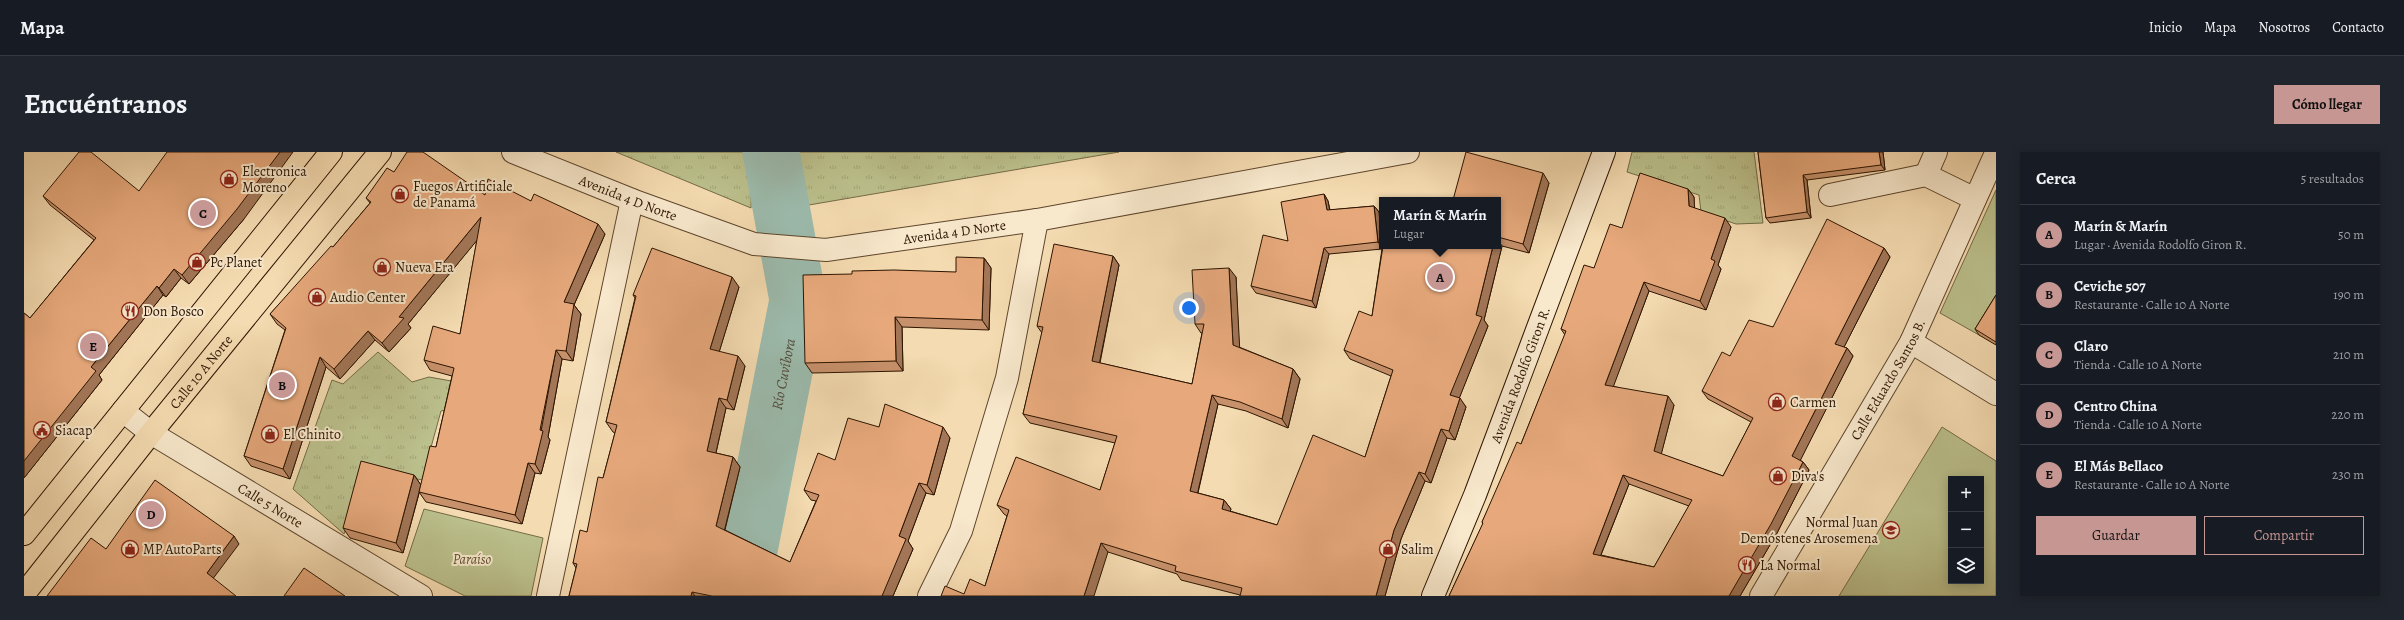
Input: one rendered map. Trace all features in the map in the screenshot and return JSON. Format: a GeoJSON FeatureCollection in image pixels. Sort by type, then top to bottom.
{"type":"FeatureCollection","features":[{"type":"Feature","properties":{"kind":"main road"},"geometry":{"type":"LineString","coordinates":[[24,534],[331,152]]}},
{"type":"Feature","properties":{"kind":"main road","name":"Calle 10 A Norte"},"geometry":{"type":"LineString","coordinates":[[24,594],[151,433],[380,152]]}},
{"type":"Feature","properties":{"kind":"street","name":"Avenida 4 D Norte"},"geometry":{"type":"LineString","coordinates":[[513,152],[632,200],[754,244],[826,250],[1037,220],[1408,152]]}},
{"type":"Feature","properties":{"kind":"street","name":"Avenida Rodolfo Giron R."},"geometry":{"type":"LineString","coordinates":[[1432,596],[1475,495],[1604,152]]}},
{"type":"Feature","properties":{"kind":"street"},"geometry":{"type":"LineString","coordinates":[[1926,175],[1936,152]]}},
{"type":"Feature","properties":{"kind":"street","name":"Calle Eduardo Santos B."},"geometry":{"type":"LineString","coordinates":[[1761,596],[1911,342],[1996,153]]}},
{"type":"Feature","properties":{"kind":"street"},"geometry":{"type":"LineString","coordinates":[[1830,195],[1926,175],[1975,199]]}},
{"type":"Feature","properties":{"kind":"street"},"geometry":{"type":"LineString","coordinates":[[548,596],[632,200]]}},
{"type":"Feature","properties":{"kind":"street"},"geometry":{"type":"LineString","coordinates":[[929,596],[961,531],[1007,378],[1037,220]]}},
{"type":"Feature","properties":{"kind":"street"},"geometry":{"type":"LineString","coordinates":[[1911,342],[1996,394]]}},
{"type":"Feature","properties":{"kind":"street","name":"Calle 5 Norte"},"geometry":{"type":"LineString","coordinates":[[123,411],[151,433],[421,596]]}},
{"type":"Feature","properties":{"kind":"green space"},"geometry":{"type":"Polygon","coordinates":[[[616,152],[752,152],[751,208],[616,152]]]}},
{"type":"Feature","properties":{"kind":"green space"},"geometry":{"type":"Polygon","coordinates":[[[795,152],[1119,152],[803,206],[795,152]]]}},
{"type":"Feature","properties":{"kind":"green space"},"geometry":{"type":"Polygon","coordinates":[[[1632,152],[1754,152],[1763,223],[1736,224],[1701,212],[1699,195],[1627,172],[1632,152]]]}},
{"type":"Feature","properties":{"kind":"green space"},"geometry":{"type":"Polygon","coordinates":[[[1996,190],[1996,307],[1979,335],[1940,313],[1996,190]]]}},
{"type":"Feature","properties":{"kind":"green space"},"geometry":{"type":"Polygon","coordinates":[[[378,352],[412,382],[429,377],[457,382],[449,409],[441,411],[422,480],[366,466],[344,534],[293,489],[332,380],[343,384],[378,352]]]}},
{"type":"Feature","properties":{"kind":"green space"},"geometry":{"type":"Polygon","coordinates":[[[1942,427],[1996,461],[1996,596],[1839,596],[1942,427]]]}},
{"type":"Feature","properties":{"kind":"green space","name":"Paraíso"},"geometry":{"type":"Polygon","coordinates":[[[424,509],[543,538],[531,596],[465,596],[405,566],[424,509]]]}},
{"type":"Feature","properties":{"kind":"building"},"geometry":{"type":"Polygon","coordinates":[[[79,152],[91,152],[139,191],[167,152],[280,152],[237,209],[182,275],[174,269],[159,288],[157,286],[91,367],[96,371],[24,461],[24,313],[30,318],[96,238],[43,196],[79,152]]]}},
{"type":"Feature","properties":{"kind":"building"},"geometry":{"type":"Polygon","coordinates":[[[407,152],[423,152],[485,195],[488,179],[531,201],[534,194],[598,224],[564,302],[574,304],[566,351],[556,350],[540,430],[543,431],[535,464],[528,463],[515,515],[419,492],[430,446],[436,447],[454,368],[424,360],[433,326],[460,334],[481,217],[399,317],[404,318],[382,343],[368,331],[334,369],[320,357],[283,469],[244,456],[286,328],[270,314],[331,246],[333,247],[371,202],[366,198],[387,168],[394,172],[407,152]]]}},
{"type":"Feature","properties":{"kind":"building"},"geometry":{"type":"Polygon","coordinates":[[[1466,152],[1543,173],[1523,244],[1501,238],[1501,197],[1454,197],[1466,152]]]}},
{"type":"Feature","properties":{"kind":"building"},"geometry":{"type":"Polygon","coordinates":[[[1758,152],[1879,152],[1881,165],[1803,175],[1807,212],[1766,218],[1758,152]]]}},
{"type":"Feature","properties":{"kind":"building"},"geometry":{"type":"Polygon","coordinates":[[[1640,173],[1688,189],[1689,206],[1725,218],[1711,259],[1715,261],[1700,301],[1644,282],[1605,385],[1668,396],[1654,451],[1723,476],[1753,418],[1702,391],[1722,352],[1730,356],[1749,320],[1773,327],[1827,219],[1884,248],[1835,344],[1847,348],[1792,456],[1803,462],[1771,524],[1729,596],[1449,596],[1483,523],[1482,522],[1517,442],[1521,444],[1566,331],[1561,329],[1584,265],[1594,268],[1610,224],[1622,228],[1640,173]],[[1623,475],[1593,554],[1654,567],[1692,500],[1623,475]]]}},
{"type":"Feature","properties":{"kind":"building"},"geometry":{"type":"Polygon","coordinates":[[[1324,194],[1327,210],[1374,206],[1378,242],[1324,248],[1312,301],[1251,286],[1263,235],[1288,241],[1281,202],[1324,194]]]}},
{"type":"Feature","properties":{"kind":"building"},"geometry":{"type":"Polygon","coordinates":[[[1054,244],[1113,256],[1092,361],[1192,384],[1204,324],[1195,324],[1192,270],[1229,268],[1233,345],[1293,369],[1282,419],[1240,402],[1212,395],[1190,491],[1224,500],[1222,509],[1277,525],[1313,435],[1365,457],[1393,370],[1344,350],[1359,311],[1372,316],[1383,249],[1492,249],[1476,315],[1482,317],[1450,395],[1460,398],[1449,431],[1441,429],[1425,474],[1419,472],[1394,530],[1376,596],[1240,596],[1242,588],[1175,571],[1176,566],[1101,543],[1084,596],[941,596],[945,586],[964,594],[970,579],[985,586],[1009,510],[997,505],[1016,457],[1100,490],[1117,436],[1023,414],[1043,327],[1037,326],[1054,244]]]}},
{"type":"Feature","properties":{"kind":"building"},"geometry":{"type":"Polygon","coordinates":[[[652,248],[732,277],[710,349],[738,356],[727,400],[719,398],[707,451],[733,457],[716,526],[790,562],[819,495],[804,490],[818,453],[835,460],[848,418],[879,427],[885,404],[943,427],[927,485],[919,483],[899,536],[906,539],[882,596],[712,596],[692,592],[691,596],[569,596],[577,564],[573,563],[580,530],[587,532],[598,477],[603,478],[617,425],[606,422],[636,296],[633,295],[652,248]]]}},
{"type":"Feature","properties":{"kind":"building"},"geometry":{"type":"Polygon","coordinates":[[[956,257],[984,258],[982,320],[895,317],[896,361],[805,363],[803,275],[852,274],[852,271],[894,270],[956,272],[956,257]]]}},
{"type":"Feature","properties":{"kind":"building"},"geometry":{"type":"Polygon","coordinates":[[[1996,295],[1996,342],[1975,329],[1996,295]]]}},
{"type":"Feature","properties":{"kind":"building"},"geometry":{"type":"Polygon","coordinates":[[[361,461],[414,475],[396,543],[343,528],[361,461]]]}},
{"type":"Feature","properties":{"kind":"building"},"geometry":{"type":"Polygon","coordinates":[[[155,480],[234,536],[207,573],[236,596],[47,596],[91,538],[106,549],[155,480]]]}},
{"type":"Feature","properties":{"kind":"building"},"geometry":{"type":"Polygon","coordinates":[[[304,568],[345,596],[284,596],[304,568]]]}},
{"type":"Feature","properties":{"kind":"waterway","name":"Río Cuvíbora"},"geometry":{"type":"LineString","coordinates":[[740,596],[798,300],[771,152]]}},
{"type":"Feature","properties":{"kind":"place","name":"Electronica Moreno"},"geometry":{"type":"Point","coordinates":[229,179]}},
{"type":"Feature","properties":{"kind":"place","name":"Fuegos Artificiale de Panamá"},"geometry":{"type":"Point","coordinates":[400,194]}},
{"type":"Feature","properties":{"kind":"place","name":"Claro"},"geometry":{"type":"Point","coordinates":[203,213]}},
{"type":"Feature","properties":{"kind":"place","name":"Pc Planet"},"geometry":{"type":"Point","coordinates":[197,262]}},
{"type":"Feature","properties":{"kind":"place","name":"Nueva Era"},"geometry":{"type":"Point","coordinates":[382,267]}},
{"type":"Feature","properties":{"kind":"place","name":"Marín & Marín"},"geometry":{"type":"Point","coordinates":[1440,277]}},
{"type":"Feature","properties":{"kind":"place","name":"Audio Center"},"geometry":{"type":"Point","coordinates":[317,297]}},
{"type":"Feature","properties":{"kind":"place","name":"Don Bosco"},"geometry":{"type":"Point","coordinates":[130,311]}},
{"type":"Feature","properties":{"kind":"place","name":"El Más Bellaco"},"geometry":{"type":"Point","coordinates":[93,346]}},
{"type":"Feature","properties":{"kind":"place","name":"Ceviche 507"},"geometry":{"type":"Point","coordinates":[282,385]}},
{"type":"Feature","properties":{"kind":"place","name":"Carmen"},"geometry":{"type":"Point","coordinates":[1777,402]}},
{"type":"Feature","properties":{"kind":"place","name":"Siacap"},"geometry":{"type":"Point","coordinates":[42,430]}},
{"type":"Feature","properties":{"kind":"place","name":"El Chinito"},"geometry":{"type":"Point","coordinates":[270,434]}},
{"type":"Feature","properties":{"kind":"place","name":"Diva's"},"geometry":{"type":"Point","coordinates":[1778,476]}},
{"type":"Feature","properties":{"kind":"place","name":"Centro China"},"geometry":{"type":"Point","coordinates":[151,514]}},
{"type":"Feature","properties":{"kind":"place","name":"Normal Juan Demóstenes Arosemena"},"geometry":{"type":"Point","coordinates":[1891,530]}},
{"type":"Feature","properties":{"kind":"place","name":"MP AutoParts"},"geometry":{"type":"Point","coordinates":[130,549]}},
{"type":"Feature","properties":{"kind":"place","name":"Salim"},"geometry":{"type":"Point","coordinates":[1388,549]}},
{"type":"Feature","properties":{"kind":"place","name":"La Normal"},"geometry":{"type":"Point","coordinates":[1747,565]}}]}
